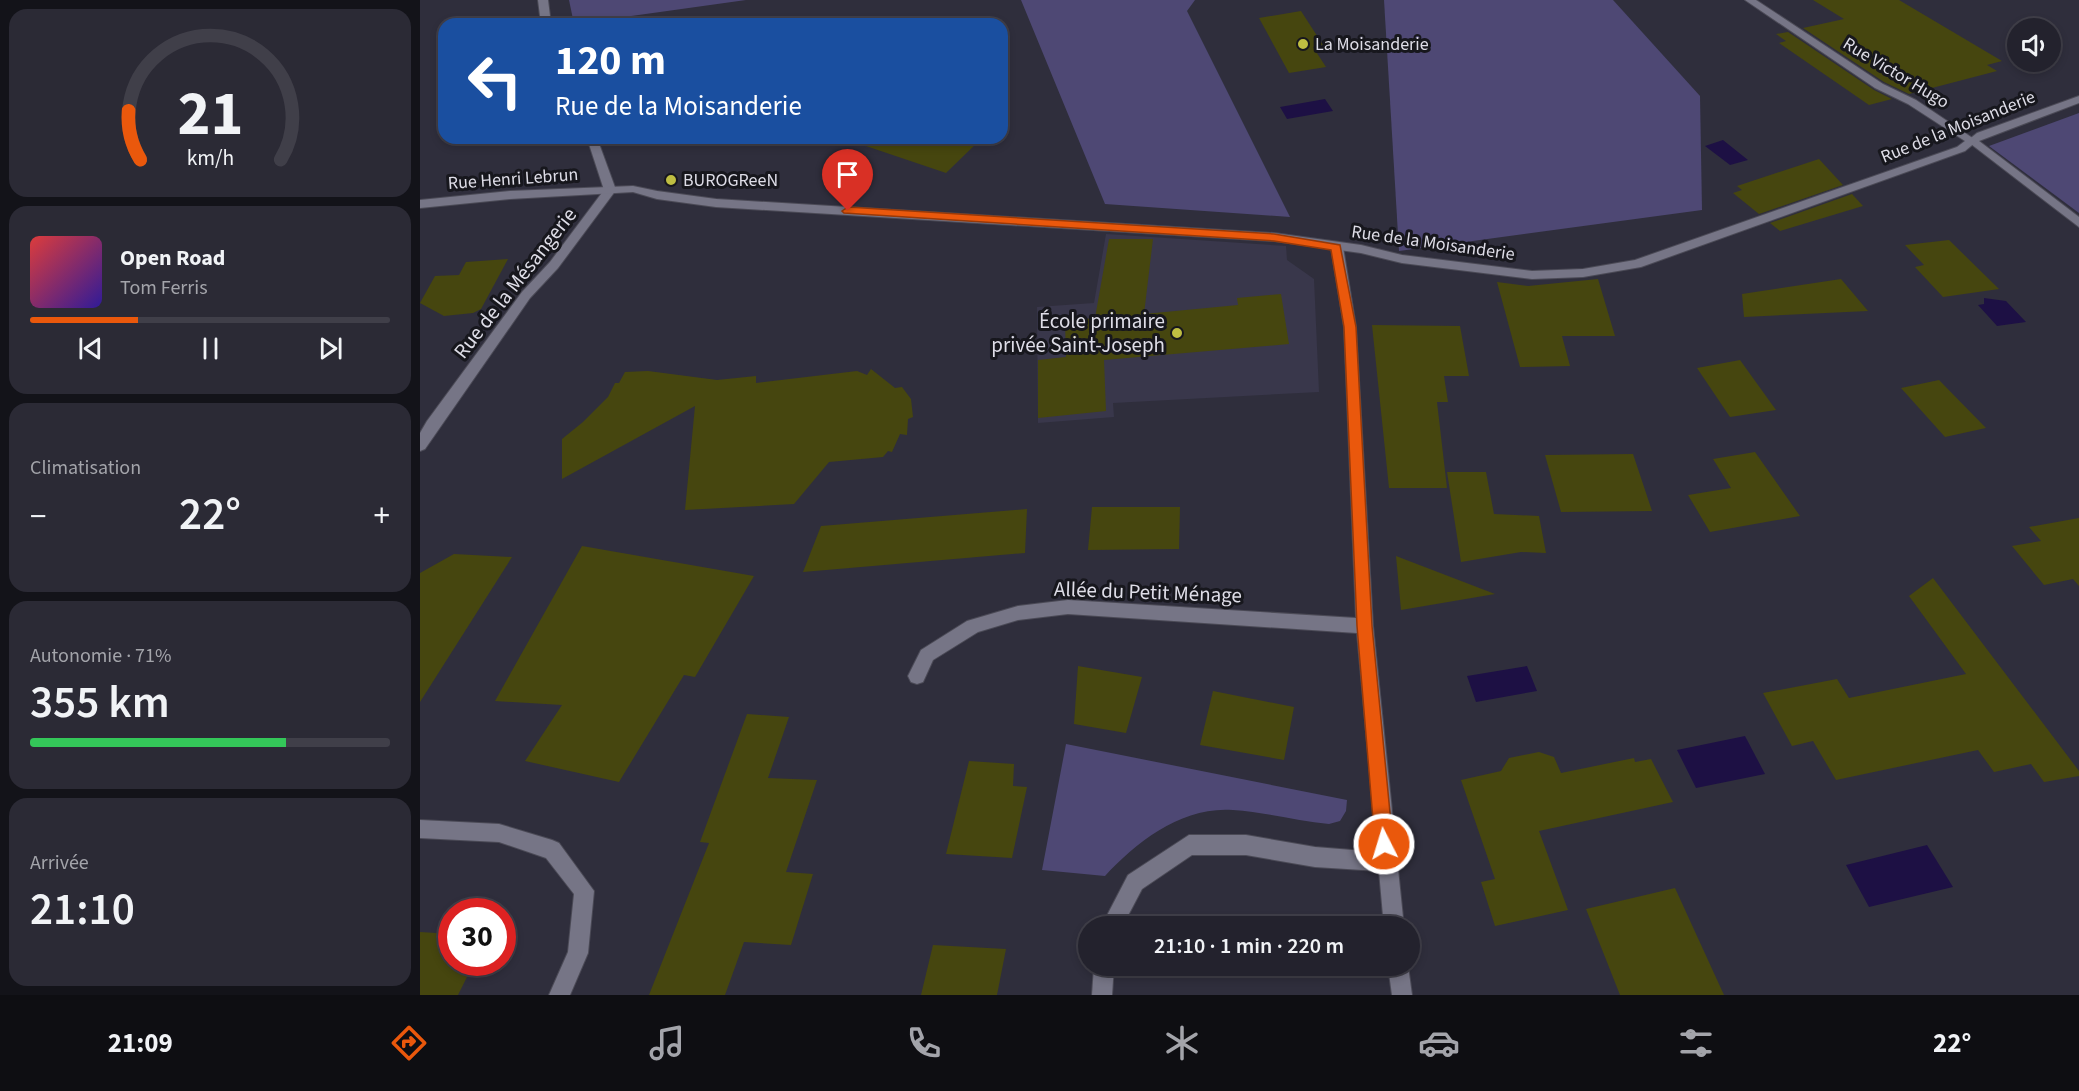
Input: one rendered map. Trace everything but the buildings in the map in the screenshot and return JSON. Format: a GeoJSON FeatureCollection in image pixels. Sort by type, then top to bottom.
{"type":"FeatureCollection","features":[{"type":"Feature","properties":{"kind":"street"},"geometry":{"type":"LineString","coordinates":[[543,0],[545,18]]}},
{"type":"Feature","properties":{"kind":"street","name":"Rue Victor Hugo"},"geometry":{"type":"LineString","coordinates":[[1750,0],[1879,87],[1911,102],[1972,141],[2079,223]]}},
{"type":"Feature","properties":{"kind":"street","name":"Rue de la Moisanderie"},"geometry":{"type":"LineString","coordinates":[[610,190],[633,189],[657,195],[716,203],[1274,237],[1336,248],[1360,249],[1402,259],[1532,275],[1583,273],[1636,264],[1961,149],[1981,135],[2079,99]]}},
{"type":"Feature","properties":{"kind":"street"},"geometry":{"type":"LineString","coordinates":[[594,144],[610,190]]}},
{"type":"Feature","properties":{"kind":"street","name":"Rue Henri Lebrun"},"geometry":{"type":"LineString","coordinates":[[420,204],[510,195],[610,190]]}},
{"type":"Feature","properties":{"kind":"street","name":"Rue de la Mésangerie"},"geometry":{"type":"LineString","coordinates":[[420,445],[526,295],[554,265],[610,190]]}},
{"type":"Feature","properties":{"kind":"street"},"geometry":{"type":"LineString","coordinates":[[1336,248],[1350,327],[1365,626],[1393,916]]}},
{"type":"Feature","properties":{"kind":"street","name":"Allée du Petit Ménage"},"geometry":{"type":"LineString","coordinates":[[917,676],[927,655],[973,626],[1018,613],[1068,607],[1365,626]]}},
{"type":"Feature","properties":{"kind":"street"},"geometry":{"type":"LineString","coordinates":[[420,829],[498,833],[552,850],[584,891],[578,953],[559,995]]}},
{"type":"Feature","properties":{"kind":"street"},"geometry":{"type":"LineString","coordinates":[[1117,916],[1135,882],[1189,845],[1246,845],[1315,857],[1386,862]]}},
{"type":"Feature","properties":{"kind":"street"},"geometry":{"type":"LineString","coordinates":[[1102,995],[1103,976]]}},
{"type":"Feature","properties":{"kind":"street"},"geometry":{"type":"LineString","coordinates":[[1399,976],[1402,995]]}},
{"type":"Feature","properties":{"kind":"shaded area"},"geometry":{"type":"Polygon","coordinates":[[[569,0],[746,0],[617,18],[573,18],[569,0]]]}},
{"type":"Feature","properties":{"kind":"shaded area"},"geometry":{"type":"Polygon","coordinates":[[[1021,0],[1195,0],[1187,11],[1290,217],[1105,204],[1021,0]]]}},
{"type":"Feature","properties":{"kind":"shaded area"},"geometry":{"type":"Polygon","coordinates":[[[1384,0],[1613,0],[1700,96],[1702,210],[1399,251],[1384,0]]]}},
{"type":"Feature","properties":{"kind":"shaded area"},"geometry":{"type":"Polygon","coordinates":[[[1325,99],[1333,111],[1287,119],[1280,107],[1325,99]]]}},
{"type":"Feature","properties":{"kind":"shaded area"},"geometry":{"type":"Polygon","coordinates":[[[2079,113],[2079,213],[1989,146],[2079,113]]]}},
{"type":"Feature","properties":{"kind":"shaded area"},"geometry":{"type":"Polygon","coordinates":[[[1723,140],[1748,160],[1730,165],[1705,146],[1723,140]]]}},
{"type":"Feature","properties":{"kind":"shaded area","name":"École primaire privée Saint-Joseph"},"geometry":{"type":"Polygon","coordinates":[[[1106,234],[1286,246],[1287,260],[1314,279],[1319,392],[1113,403],[1114,417],[1038,423],[1037,307],[1094,303],[1106,234]]]}},
{"type":"Feature","properties":{"kind":"shaded area"},"geometry":{"type":"Polygon","coordinates":[[[1984,298],[2006,301],[2026,322],[1997,326],[1978,305],[1984,304],[1984,298]]]}},
{"type":"Feature","properties":{"kind":"shaded area"},"geometry":{"type":"Polygon","coordinates":[[[1527,666],[1537,691],[1476,702],[1467,676],[1527,666]]]}},
{"type":"Feature","properties":{"kind":"shaded area"},"geometry":{"type":"Polygon","coordinates":[[[1745,736],[1765,774],[1696,788],[1677,750],[1745,736]]]}},
{"type":"Feature","properties":{"kind":"shaded area"},"geometry":{"type":"Polygon","coordinates":[[[1066,744],[1347,800],[1346,811],[1340,821],[1329,824],[1233,810],[1214,810],[1196,814],[1162,828],[1131,850],[1105,876],[1042,870],[1066,744]]]}},
{"type":"Feature","properties":{"kind":"shaded area"},"geometry":{"type":"Polygon","coordinates":[[[1927,845],[1953,887],[1869,907],[1846,865],[1927,845]]]}},
{"type":"Feature","properties":{"kind":"place","name":"La Moisanderie"},"geometry":{"type":"Point","coordinates":[1303,44]}},
{"type":"Feature","properties":{"kind":"place","name":"BUROGReeN"},"geometry":{"type":"Point","coordinates":[671,180]}},
{"type":"Feature","properties":{"kind":"place","name":"École primaire privée Saint-Joseph"},"geometry":{"type":"Point","coordinates":[1177,333]}},
{"type":"Feature","properties":{"kind":"route"},"geometry":{"type":"LineString","coordinates":[[848,211],[1274,237],[1308,241],[1336,248],[1350,327],[1365,626],[1384,844]]}}]}
